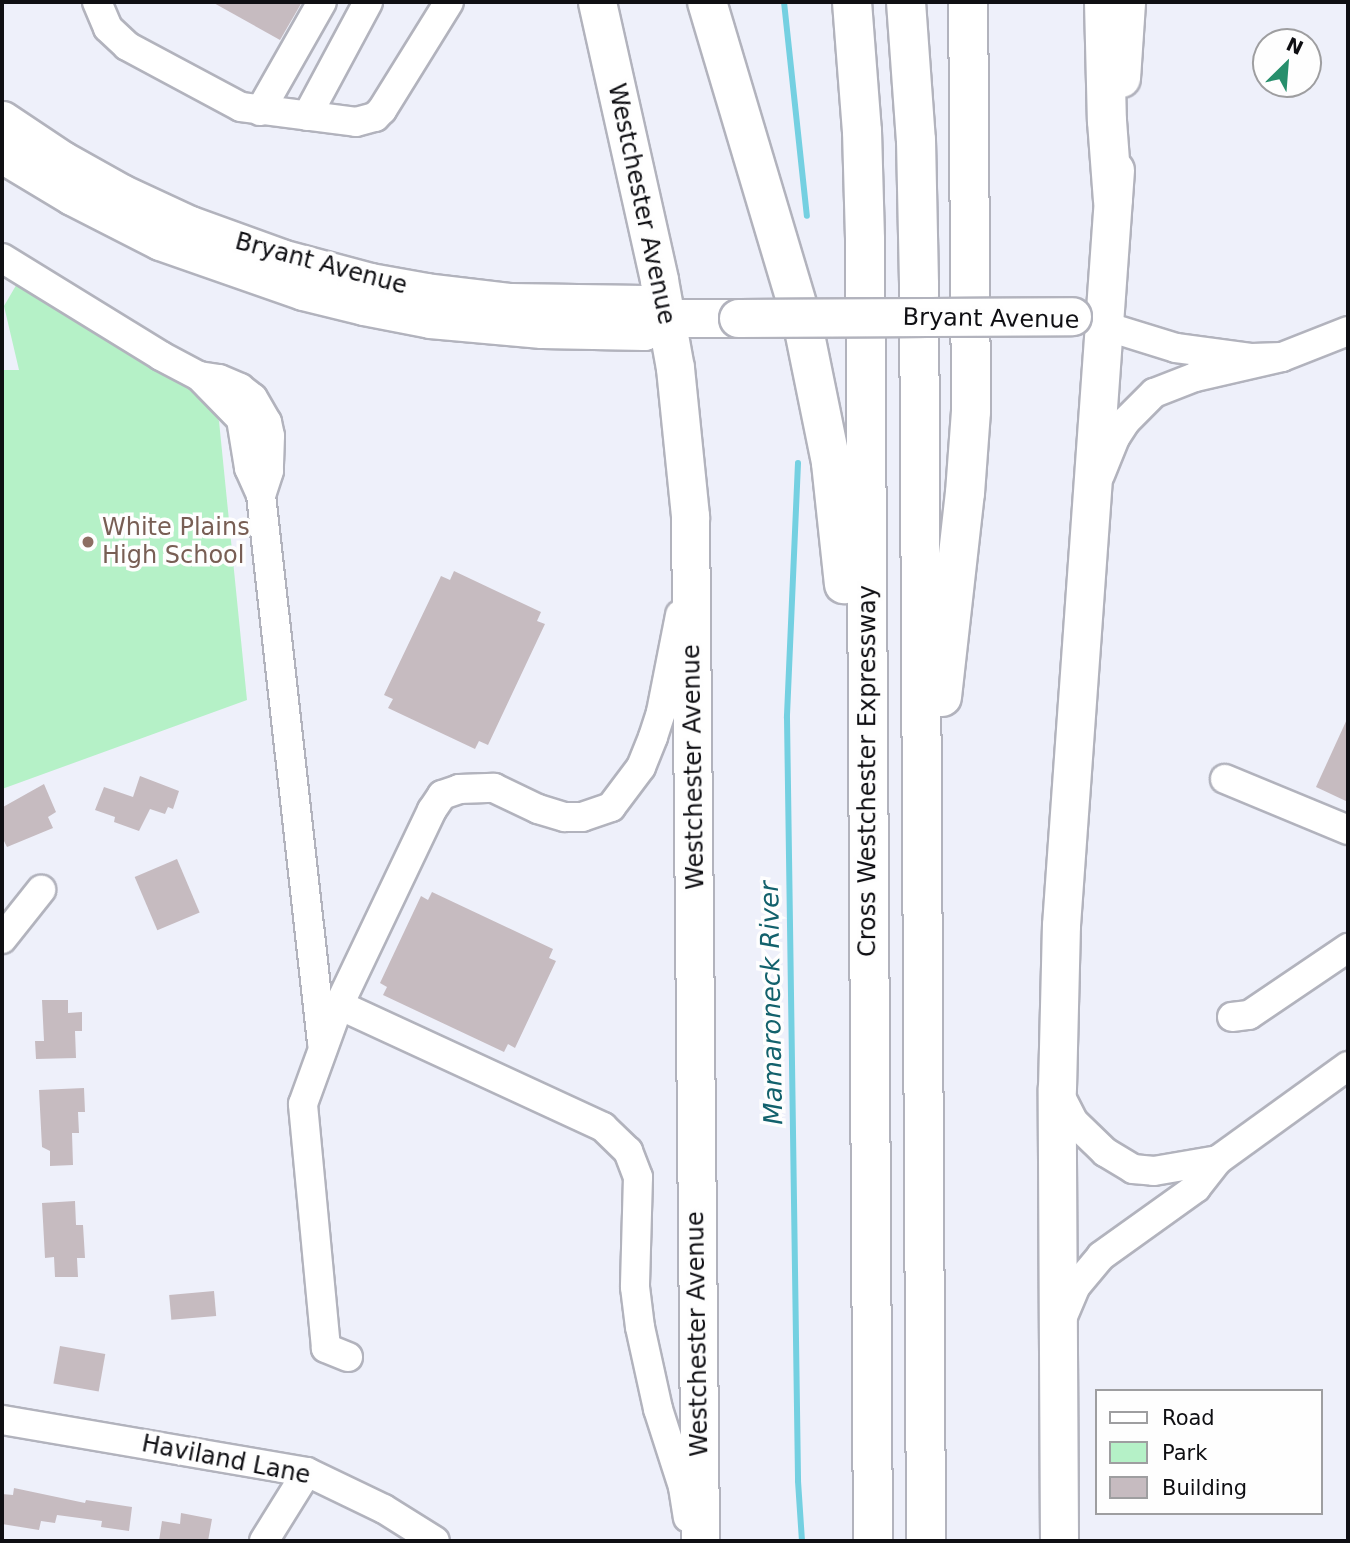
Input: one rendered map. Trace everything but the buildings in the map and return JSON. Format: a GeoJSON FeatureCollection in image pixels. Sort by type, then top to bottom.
{"type":"FeatureCollection","features":[{"type":"Feature","properties":{"kind":"highway"},"geometry":{"type":"LineString","coordinates":[[707,2],[786,260],[821,406],[839,529],[869,859]]}},
{"type":"Feature","properties":{"kind":"highway","name":"Cross Westchester Expressway"},"geometry":{"type":"LineString","coordinates":[[852,2],[862,131],[865,240],[873,1541]]}},
{"type":"Feature","properties":{"kind":"highway"},"geometry":{"type":"LineString","coordinates":[[906,2],[917,177],[926,1541]]}},
{"type":"Feature","properties":{"kind":"highway"},"geometry":{"type":"LineString","coordinates":[[922,870],[970,424],[972,348],[968,2]]}},
{"type":"Feature","properties":{"kind":"highway"},"geometry":{"type":"LineString","coordinates":[[1104,2],[1107,121],[1113,200]]}},
{"type":"Feature","properties":{"kind":"main road","name":"Westchester Avenue"},"geometry":{"type":"LineString","coordinates":[[597,2],[666,318],[684,441],[691,553],[700,1541]]}},
{"type":"Feature","properties":{"kind":"main road"},"geometry":{"type":"LineString","coordinates":[[1059,1541],[1057,1088],[1062,887],[1091,501],[1089,321],[1113,200],[1126,2]]}},
{"type":"Feature","properties":{"kind":"main road","name":"Bryant Avenue"},"geometry":{"type":"LineString","coordinates":[[2,120],[27,139],[121,193],[190,225],[281,258],[370,282],[426,292],[510,302],[644,304],[666,318]]}},
{"type":"Feature","properties":{"kind":"main road","name":"Bryant Avenue"},"geometry":{"type":"LineString","coordinates":[[2,154],[72,196],[160,241],[303,291],[399,313],[488,326],[644,331],[666,318],[1089,321]]}},
{"type":"Feature","properties":{"kind":"main road"},"geometry":{"type":"LineString","coordinates":[[606,304],[634,273],[647,233]]}},
{"type":"Feature","properties":{"kind":"street"},"geometry":{"type":"LineString","coordinates":[[97,2],[108,28],[127,46],[224,99],[260,111],[356,122],[375,117],[449,2]]}},
{"type":"Feature","properties":{"kind":"street"},"geometry":{"type":"LineString","coordinates":[[260,111],[321,2]]}},
{"type":"Feature","properties":{"kind":"street"},"geometry":{"type":"LineString","coordinates":[[307,117],[368,2]]}},
{"type":"Feature","properties":{"kind":"street"},"geometry":{"type":"LineString","coordinates":[[2,258],[199,376],[219,379],[240,388],[253,398],[267,422],[270,436],[269,471],[261,495],[322,1044]]}},
{"type":"Feature","properties":{"kind":"street","name":"Bryant Avenue"},"geometry":{"type":"LineString","coordinates":[[1089,321],[1176,348],[1230,357],[1282,357],[1348,331]]}},
{"type":"Feature","properties":{"kind":"street"},"geometry":{"type":"LineString","coordinates":[[1091,501],[1115,438],[1126,421],[1154,393],[1195,377],[1282,357]]}},
{"type":"Feature","properties":{"kind":"street"},"geometry":{"type":"LineString","coordinates":[[348,1357],[326,1348],[303,1104],[322,1044],[432,810],[442,795],[459,789],[494,788],[551,814],[582,817],[611,807],[627,788],[641,767],[661,712],[691,553]]}},
{"type":"Feature","properties":{"kind":"street"},"geometry":{"type":"LineString","coordinates":[[1225,779],[1348,830]]}},
{"type":"Feature","properties":{"kind":"street"},"geometry":{"type":"LineString","coordinates":[[2,939],[41,890]]}},
{"type":"Feature","properties":{"kind":"street"},"geometry":{"type":"LineString","coordinates":[[1232,1017],[1249,1015],[1348,948]]}},
{"type":"Feature","properties":{"kind":"street"},"geometry":{"type":"LineString","coordinates":[[312,950],[357,970]]}},
{"type":"Feature","properties":{"kind":"street"},"geometry":{"type":"LineString","coordinates":[[339,1006],[603,1127],[628,1151],[638,1177],[635,1287],[640,1327],[658,1409],[683,1487],[692,1541]]}},
{"type":"Feature","properties":{"kind":"street"},"geometry":{"type":"LineString","coordinates":[[1059,1326],[1076,1286],[1101,1256],[1196,1188],[1218,1160],[1348,1066]]}},
{"type":"Feature","properties":{"kind":"street"},"geometry":{"type":"LineString","coordinates":[[1057,1088],[1073,1121],[1105,1152],[1133,1169],[1154,1171],[1218,1160]]}},
{"type":"Feature","properties":{"kind":"street","name":"Haviland Lane"},"geometry":{"type":"LineString","coordinates":[[2,1420],[307,1472],[351,1491],[435,1541]]}},
{"type":"Feature","properties":{"kind":"street"},"geometry":{"type":"LineString","coordinates":[[264,1541],[307,1472]]}},
{"type":"Feature","properties":{"kind":"green space","name":"White Plains High School"},"geometry":{"type":"Polygon","coordinates":[[[18,282],[196,388],[219,421],[247,700],[2,789],[2,370],[19,370],[4,306],[18,282]]]}},
{"type":"Feature","properties":{"kind":"waterway","name":"Mamaroneck River"},"geometry":{"type":"LineString","coordinates":[[784,2],[807,216]]}},
{"type":"Feature","properties":{"kind":"waterway","name":"Mamaroneck River"},"geometry":{"type":"LineString","coordinates":[[798,463],[787,718],[798,1481],[802,1541]]}},
{"type":"Feature","properties":{"kind":"place","name":"White Plains High School"},"geometry":{"type":"Point","coordinates":[88,542]}}]}
